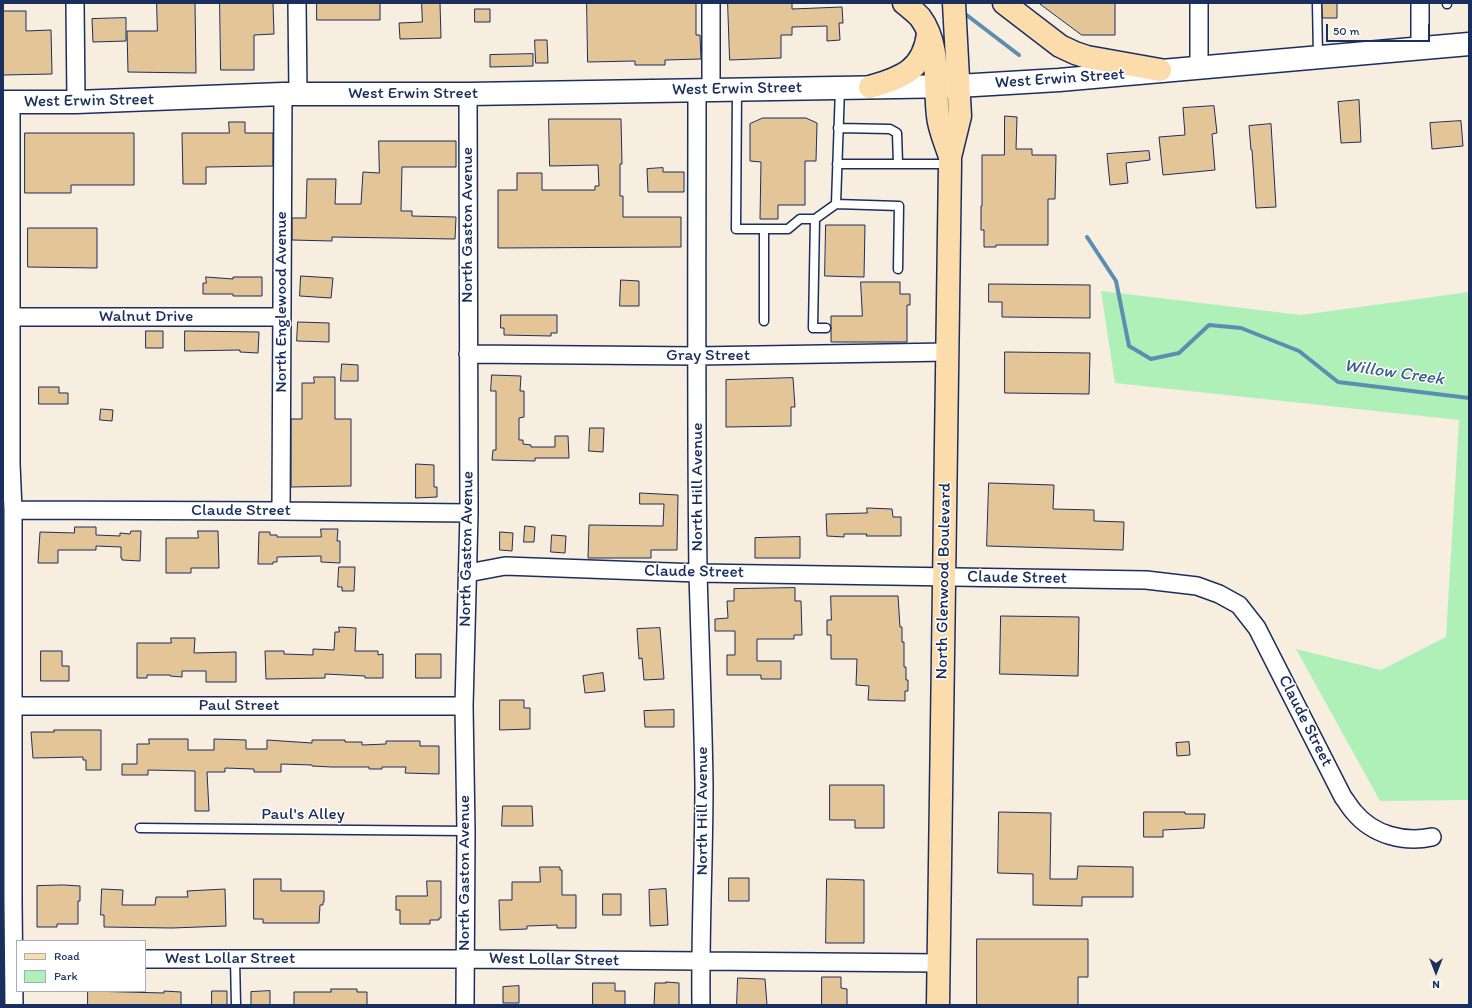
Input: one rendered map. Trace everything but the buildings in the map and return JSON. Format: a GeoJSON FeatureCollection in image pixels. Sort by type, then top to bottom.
{"type":"FeatureCollection","features":[{"type":"Feature","properties":{"kind":"main road"},"geometry":{"type":"LineString","coordinates":[[904,3],[920,17],[928,33],[934,59],[948,86]]}},
{"type":"Feature","properties":{"kind":"main road"},"geometry":{"type":"LineString","coordinates":[[948,86],[954,3]]}},
{"type":"Feature","properties":{"kind":"main road"},"geometry":{"type":"LineString","coordinates":[[1004,3],[1060,46],[1075,53],[1087,57],[1160,70]]}},
{"type":"Feature","properties":{"kind":"main road"},"geometry":{"type":"LineString","coordinates":[[870,87],[897,79],[914,68],[924,53],[928,33]]}},
{"type":"Feature","properties":{"kind":"main road","name":"West Erwin Street"},"geometry":{"type":"LineString","coordinates":[[7,102],[76,102],[291,94],[468,94],[948,86],[1059,80],[1420,47],[1469,44]]}},
{"type":"Feature","properties":{"kind":"main road","name":"North Glenwood Boulevard"},"geometry":{"type":"LineString","coordinates":[[938,1005],[950,161],[960,116],[948,86]]}},
{"type":"Feature","properties":{"kind":"street"},"geometry":{"type":"LineString","coordinates":[[75,3],[76,102]]}},
{"type":"Feature","properties":{"kind":"street","name":"North Englewood Avenue"},"geometry":{"type":"LineString","coordinates":[[281,511],[282,317],[291,94],[297,3]]}},
{"type":"Feature","properties":{"kind":"street","name":"North Hill Avenue"},"geometry":{"type":"LineString","coordinates":[[701,1005],[704,783],[698,573],[697,356],[704,89],[711,3]]}},
{"type":"Feature","properties":{"kind":"street"},"geometry":{"type":"LineString","coordinates":[[1199,3],[1199,67]]}},
{"type":"Feature","properties":{"kind":"street"},"geometry":{"type":"LineString","coordinates":[[1420,3],[1420,47]]}},
{"type":"Feature","properties":{"kind":"street","name":"North Gaston Avenue"},"geometry":{"type":"LineString","coordinates":[[466,1005],[464,706],[469,513],[468,94]]}},
{"type":"Feature","properties":{"kind":"street"},"geometry":{"type":"LineString","coordinates":[[7,102],[11,317],[7,464],[13,510],[8,680],[14,706],[8,901],[16,959],[14,1005]]}},
{"type":"Feature","properties":{"kind":"street","name":"Walnut Drive"},"geometry":{"type":"LineString","coordinates":[[11,317],[282,317]]}},
{"type":"Feature","properties":{"kind":"street","name":"Gray Street"},"geometry":{"type":"LineString","coordinates":[[468,354],[697,356],[948,352]]}},
{"type":"Feature","properties":{"kind":"street","name":"Claude Street"},"geometry":{"type":"LineString","coordinates":[[13,510],[469,513]]}},
{"type":"Feature","properties":{"kind":"street","name":"Claude Street"},"geometry":{"type":"LineString","coordinates":[[468,573],[505,566],[698,573],[1146,580],[1197,586],[1219,594],[1238,605],[1257,628],[1343,797],[1354,813],[1369,826],[1387,835],[1406,839],[1432,837]]}},
{"type":"Feature","properties":{"kind":"street","name":"Paul Street"},"geometry":{"type":"LineString","coordinates":[[14,706],[464,706]]}},
{"type":"Feature","properties":{"kind":"street","name":"West Lollar Street"},"geometry":{"type":"LineString","coordinates":[[146,959],[465,959],[939,963]]}},
{"type":"Feature","properties":{"kind":"lane"},"geometry":{"type":"LineString","coordinates":[[1317,3],[1318,56]]}},
{"type":"Feature","properties":{"kind":"lane"},"geometry":{"type":"LineString","coordinates":[[836,204],[840,88]]}},
{"type":"Feature","properties":{"kind":"lane"},"geometry":{"type":"LineString","coordinates":[[737,89],[736,229],[788,229],[800,219],[815,219],[836,204],[899,206],[898,269]]}},
{"type":"Feature","properties":{"kind":"lane"},"geometry":{"type":"LineString","coordinates":[[838,128],[890,129],[897,133],[898,164]]}},
{"type":"Feature","properties":{"kind":"lane"},"geometry":{"type":"LineString","coordinates":[[837,164],[898,164],[950,161]]}},
{"type":"Feature","properties":{"kind":"lane"},"geometry":{"type":"LineString","coordinates":[[815,219],[813,328],[826,328]]}},
{"type":"Feature","properties":{"kind":"lane"},"geometry":{"type":"LineString","coordinates":[[764,229],[764,320]]}},
{"type":"Feature","properties":{"kind":"lane","name":"Paul's Alley"},"geometry":{"type":"LineString","coordinates":[[140,828],[466,831]]}},
{"type":"Feature","properties":{"kind":"lane"},"geometry":{"type":"LineString","coordinates":[[235,959],[236,1005]]}},
{"type":"Feature","properties":{"kind":"green space"},"geometry":{"type":"Polygon","coordinates":[[[1101,291],[1301,315],[1469,292],[1469,800],[1380,801],[1296,649],[1381,670],[1446,637],[1459,420],[1115,383],[1101,291]]]}},
{"type":"Feature","properties":{"kind":"waterway","name":"Willow Creek"},"geometry":{"type":"LineString","coordinates":[[964,13],[1019,55]]}},
{"type":"Feature","properties":{"kind":"waterway","name":"Willow Creek"},"geometry":{"type":"LineString","coordinates":[[1087,237],[1116,281],[1129,346],[1151,359],[1179,353],[1209,325],[1241,328],[1299,351],[1338,382],[1469,398]]}}]}
